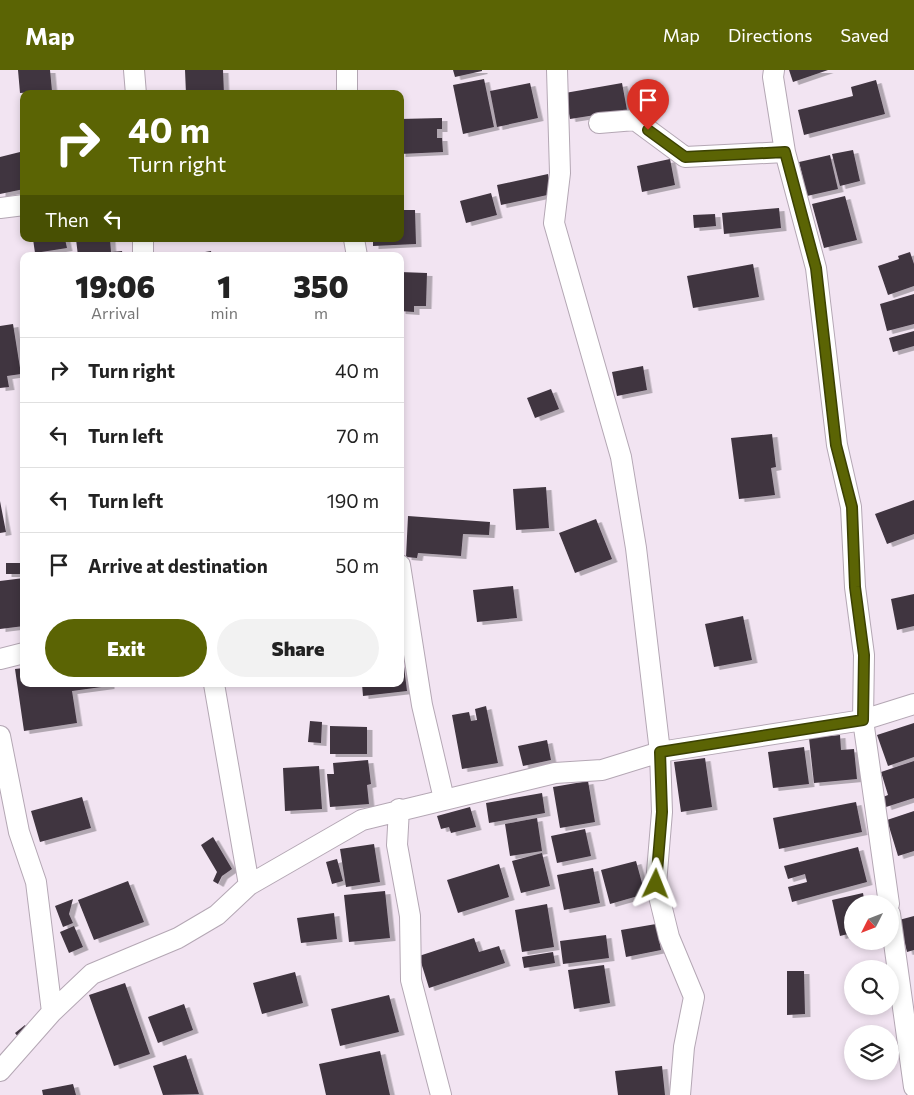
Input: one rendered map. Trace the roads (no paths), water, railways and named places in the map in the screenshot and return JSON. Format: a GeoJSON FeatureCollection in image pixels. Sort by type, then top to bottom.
{"type":"FeatureCollection","features":[{"type":"Feature","properties":{"kind":"street"},"geometry":{"type":"LineString","coordinates":[[134,70],[136,90]]}},
{"type":"Feature","properties":{"kind":"street"},"geometry":{"type":"LineString","coordinates":[[347,70],[347,90]]}},
{"type":"Feature","properties":{"kind":"street"},"geometry":{"type":"LineString","coordinates":[[556,70],[560,173],[554,223],[621,457],[637,558],[660,752],[662,812],[656,884],[669,937],[694,996],[684,1047],[680,1095]]}},
{"type":"Feature","properties":{"kind":"street"},"geometry":{"type":"LineString","coordinates":[[774,70],[773,77],[785,152],[816,268],[836,445],[852,507],[855,587],[864,655],[863,720],[887,895]]}},
{"type":"Feature","properties":{"kind":"street"},"geometry":{"type":"LineString","coordinates":[[598,123],[635,120],[685,157],[785,152]]}},
{"type":"Feature","properties":{"kind":"street"},"geometry":{"type":"LineString","coordinates":[[0,208],[20,206]]}},
{"type":"Feature","properties":{"kind":"street"},"geometry":{"type":"LineString","coordinates":[[404,590],[422,705],[444,799]]}},
{"type":"Feature","properties":{"kind":"street"},"geometry":{"type":"LineString","coordinates":[[0,659],[20,654]]}},
{"type":"Feature","properties":{"kind":"street"},"geometry":{"type":"LineString","coordinates":[[215,687],[249,885]]}},
{"type":"Feature","properties":{"kind":"street"},"geometry":{"type":"LineString","coordinates":[[0,1070],[52,1012],[92,974],[178,938],[217,915],[249,885],[362,820],[556,773],[602,770],[660,752],[863,720],[914,704]]}},
{"type":"Feature","properties":{"kind":"street"},"geometry":{"type":"LineString","coordinates":[[0,736],[19,832],[36,882],[52,1012]]}},
{"type":"Feature","properties":{"kind":"street"},"geometry":{"type":"LineString","coordinates":[[399,810],[397,846],[410,916],[411,980],[441,1095]]}},
{"type":"Feature","properties":{"kind":"street"},"geometry":{"type":"LineString","coordinates":[[895,950],[914,1087]]}}]}
